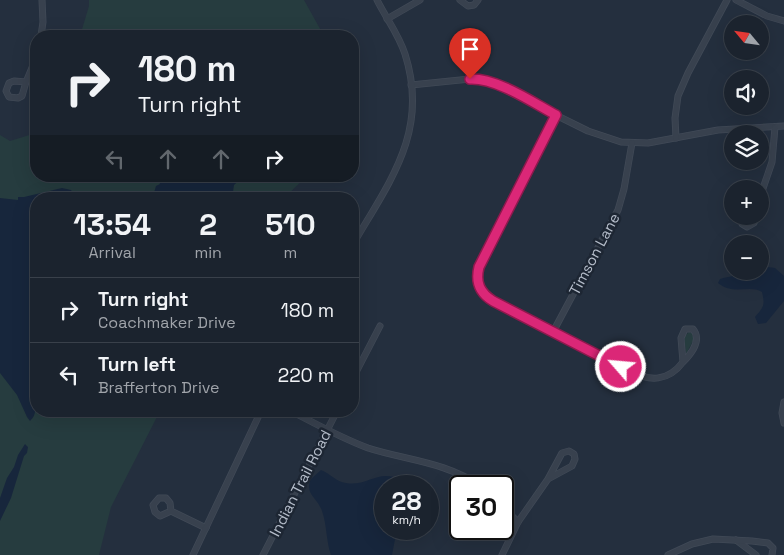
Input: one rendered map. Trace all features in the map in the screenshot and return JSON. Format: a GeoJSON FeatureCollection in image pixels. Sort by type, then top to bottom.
{"type":"FeatureCollection","features":[{"type":"Feature","properties":{"kind":"street"},"geometry":{"type":"LineString","coordinates":[[42,0],[42,30]]}},
{"type":"Feature","properties":{"kind":"street"},"geometry":{"type":"LineString","coordinates":[[359,234],[406,148],[412,117],[411,85],[405,55],[377,0]]}},
{"type":"Feature","properties":{"kind":"street"},"geometry":{"type":"LineString","coordinates":[[387,19],[420,0]]}},
{"type":"Feature","properties":{"kind":"street"},"geometry":{"type":"LineString","coordinates":[[460,0],[468,6],[474,5],[478,0]]}},
{"type":"Feature","properties":{"kind":"street"},"geometry":{"type":"LineString","coordinates":[[676,138],[675,118],[678,96],[726,0]]}},
{"type":"Feature","properties":{"kind":"street"},"geometry":{"type":"LineString","coordinates":[[736,0],[768,16],[784,21]]}},
{"type":"Feature","properties":{"kind":"street"},"geometry":{"type":"LineString","coordinates":[[26,82],[30,72]]}},
{"type":"Feature","properties":{"kind":"street"},"geometry":{"type":"LineString","coordinates":[[411,85],[480,79],[501,86],[598,136],[632,143],[648,143],[718,130],[784,126]]}},
{"type":"Feature","properties":{"kind":"street"},"geometry":{"type":"LineString","coordinates":[[556,115],[482,261],[477,280],[480,290],[488,298],[645,378],[665,377],[676,370],[691,352],[697,340],[695,331],[690,328],[685,329],[682,334],[682,362]]}},
{"type":"Feature","properties":{"kind":"street"},"geometry":{"type":"LineString","coordinates":[[766,180],[772,162],[775,126]]}},
{"type":"Feature","properties":{"kind":"street","name":"Timson Lane"},"geometry":{"type":"LineString","coordinates":[[554,332],[618,210],[624,189],[632,143]]}},
{"type":"Feature","properties":{"kind":"street"},"geometry":{"type":"LineString","coordinates":[[359,366],[380,326]]}},
{"type":"Feature","properties":{"kind":"street"},"geometry":{"type":"LineString","coordinates":[[784,402],[782,413],[784,424]]}},
{"type":"Feature","properties":{"kind":"street"},"geometry":{"type":"LineString","coordinates":[[193,555],[258,417]]}},
{"type":"Feature","properties":{"kind":"street"},"geometry":{"type":"LineString","coordinates":[[302,417],[367,447],[451,471],[459,475]]}},
{"type":"Feature","properties":{"kind":"street","name":"Indian Trail Road"},"geometry":{"type":"LineString","coordinates":[[263,555],[334,417]]}},
{"type":"Feature","properties":{"kind":"street"},"geometry":{"type":"LineString","coordinates":[[502,555],[518,522],[548,479],[562,453],[569,451],[574,454],[575,459],[572,466],[548,479]]}},
{"type":"Feature","properties":{"kind":"street"},"geometry":{"type":"LineString","coordinates":[[172,511],[206,528]]}},
{"type":"Feature","properties":{"kind":"street"},"geometry":{"type":"LineString","coordinates":[[514,518],[518,522]]}},
{"type":"Feature","properties":{"kind":"street"},"geometry":{"type":"LineString","coordinates":[[668,555],[698,542],[713,540],[768,543],[773,548],[772,555]]}},
{"type":"Feature","properties":{"kind":"street"},"geometry":{"type":"LineString","coordinates":[[736,540],[756,555]]}},
{"type":"Feature","properties":{"kind":"green space"},"geometry":{"type":"Polygon","coordinates":[[[89,0],[304,0],[321,30],[82,30],[89,0]]]}},
{"type":"Feature","properties":{"kind":"green space"},"geometry":{"type":"Polygon","coordinates":[[[0,135],[10,141],[30,135],[30,182],[301,182],[290,192],[30,192],[30,417],[157,417],[111,507],[99,555],[0,555],[0,135]]]}},
{"type":"Feature","properties":{"kind":"green space"},"geometry":{"type":"Polygon","coordinates":[[[689,332],[692,333],[694,339],[686,354],[684,337],[689,332]]]}},
{"type":"Feature","properties":{"kind":"water"},"geometry":{"type":"Polygon","coordinates":[[[159,182],[237,182],[234,185],[233,192],[154,192],[156,186],[160,184],[159,182]]]}},
{"type":"Feature","properties":{"kind":"water"},"geometry":{"type":"Polygon","coordinates":[[[62,188],[72,192],[45,192],[62,188]]]}},
{"type":"Feature","properties":{"kind":"water"},"geometry":{"type":"Polygon","coordinates":[[[30,196],[30,417],[33,417],[30,421],[17,395],[0,373],[0,198],[18,200],[18,197],[30,196]]]}},
{"type":"Feature","properties":{"kind":"water"},"geometry":{"type":"Polygon","coordinates":[[[769,267],[775,268],[784,276],[784,301],[766,323],[758,324],[755,317],[763,306],[762,292],[752,289],[730,289],[718,283],[720,279],[769,280],[769,267]]]}},
{"type":"Feature","properties":{"kind":"water"},"geometry":{"type":"Polygon","coordinates":[[[25,444],[28,447],[27,453],[24,456],[11,498],[0,521],[0,498],[7,478],[25,444]]]}},
{"type":"Feature","properties":{"kind":"water"},"geometry":{"type":"Polygon","coordinates":[[[321,470],[346,483],[374,479],[374,540],[395,540],[392,555],[331,555],[322,511],[310,492],[309,484],[311,479],[321,470]]]}},
{"type":"Feature","properties":{"kind":"route"},"geometry":{"type":"LineString","coordinates":[[470,79],[480,79],[494,83],[556,115],[479,267],[477,280],[480,290],[493,301],[621,367]]}}]}
